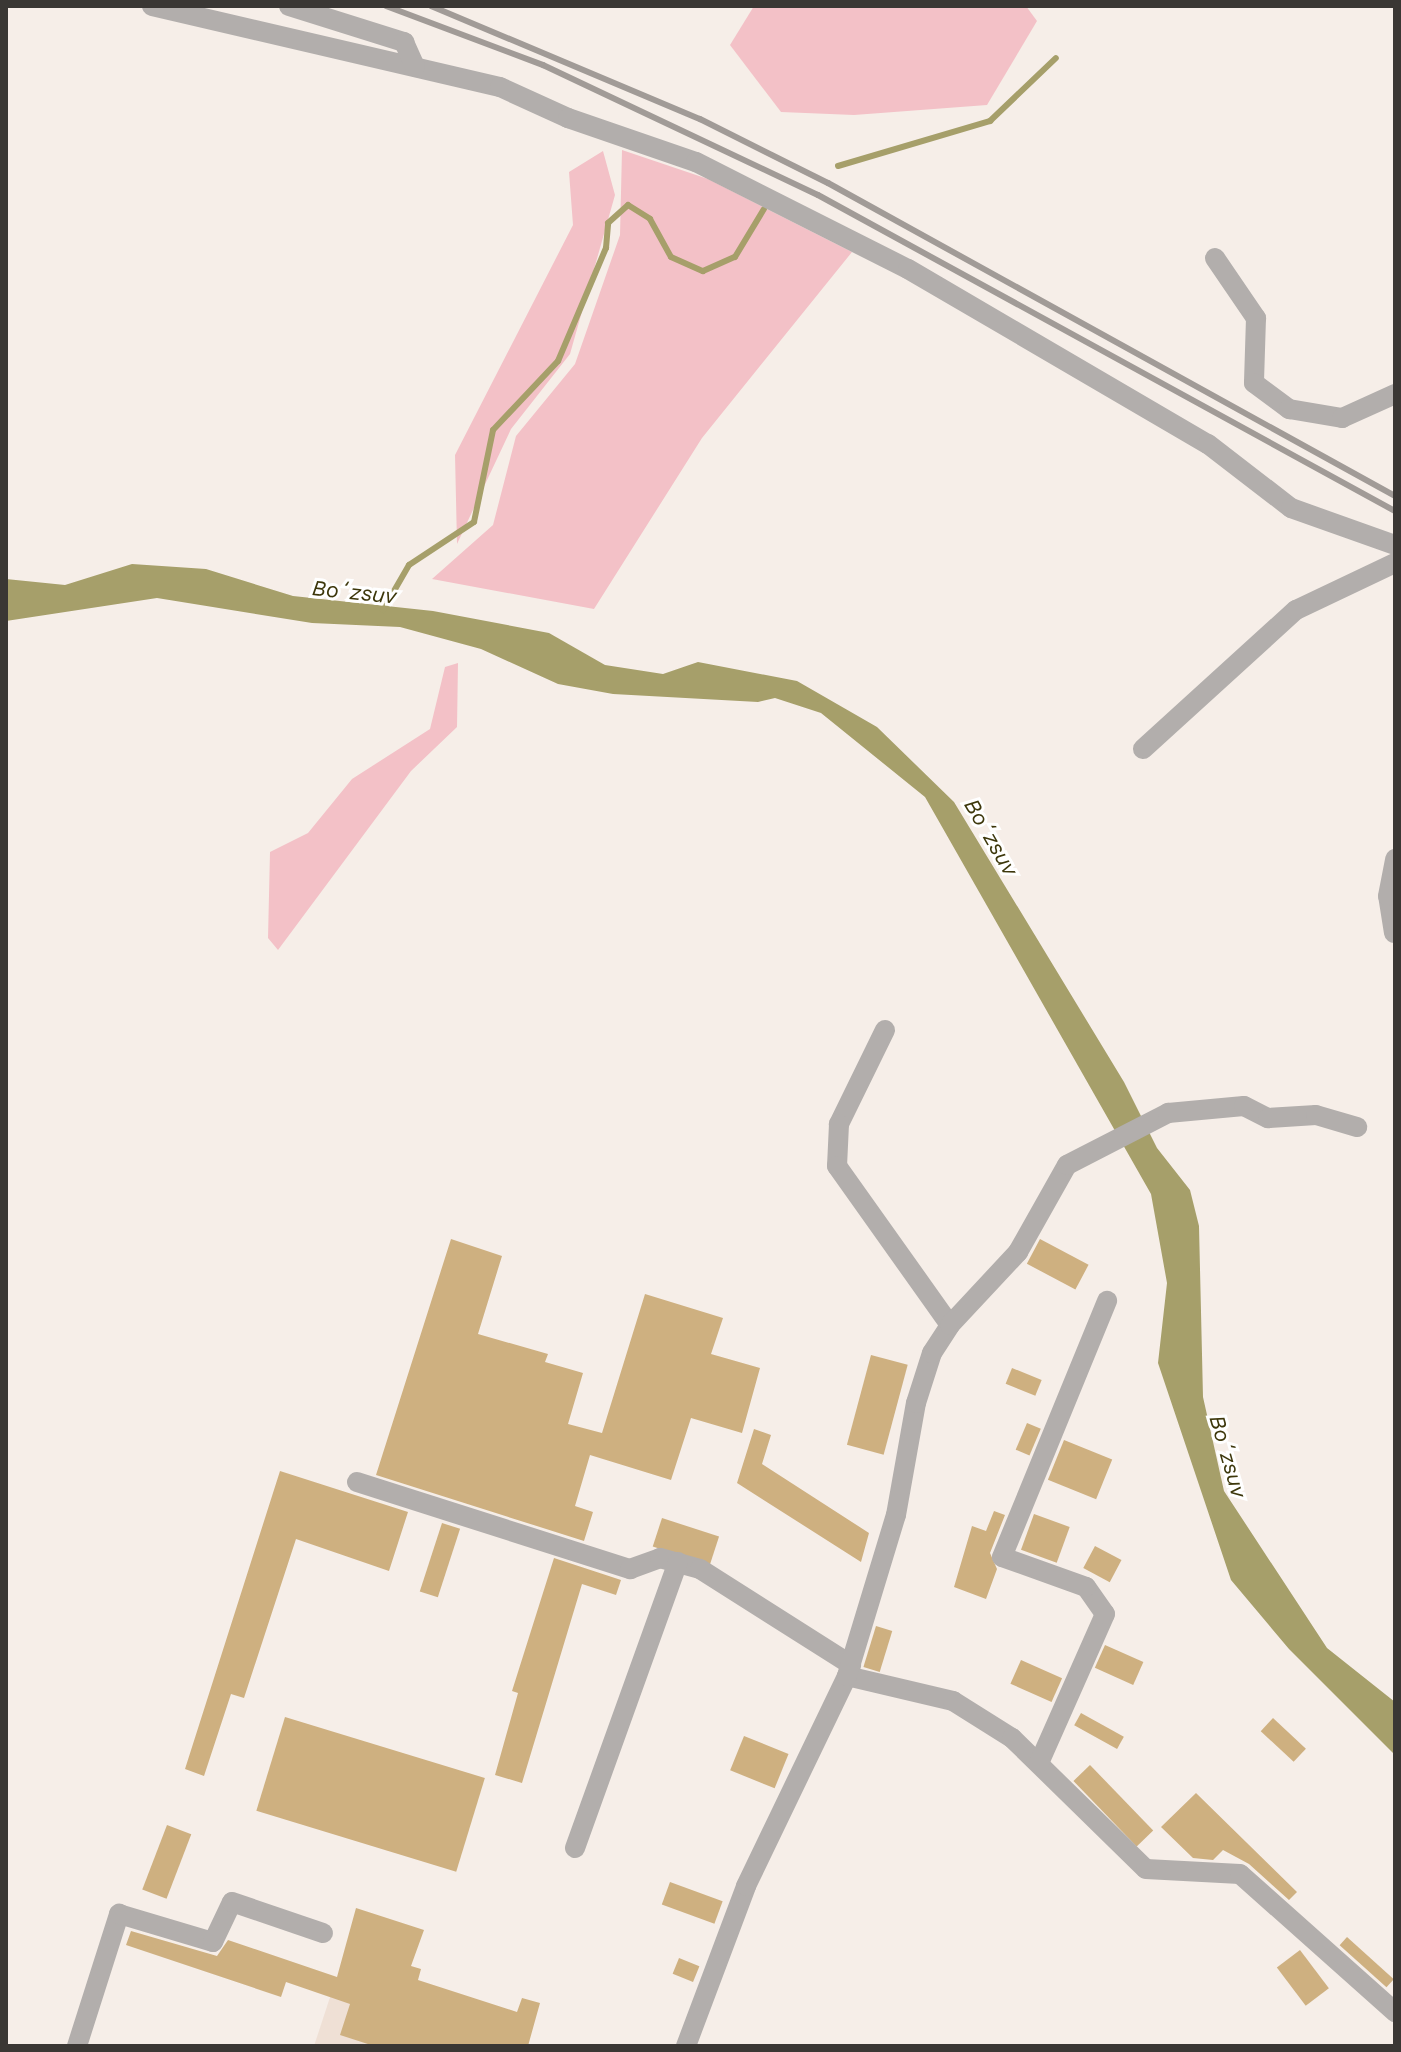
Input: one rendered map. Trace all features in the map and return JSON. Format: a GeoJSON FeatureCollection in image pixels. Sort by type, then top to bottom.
{"type":"FeatureCollection","features":[{"type":"Feature","properties":{"kind":"street"},"geometry":{"type":"LineString","coordinates":[[152,6],[500,87],[568,118],[696,162],[908,269],[1208,444],[1291,508],[1395,545]]}},
{"type":"Feature","properties":{"kind":"street"},"geometry":{"type":"LineString","coordinates":[[289,6],[404,42],[415,67]]}},
{"type":"Feature","properties":{"kind":"street"},"geometry":{"type":"LineString","coordinates":[[1215,258],[1256,318],[1254,383],[1289,409],[1342,418],[1395,394]]}},
{"type":"Feature","properties":{"kind":"street"},"geometry":{"type":"LineString","coordinates":[[1143,749],[1296,610],[1395,563]]}},
{"type":"Feature","properties":{"kind":"street"},"geometry":{"type":"LineString","coordinates":[[1394,933],[1388,896],[1395,859]]}},
{"type":"Feature","properties":{"kind":"street"},"geometry":{"type":"LineString","coordinates":[[885,1030],[839,1124],[837,1166],[950,1325]]}},
{"type":"Feature","properties":{"kind":"street"},"geometry":{"type":"LineString","coordinates":[[686,2046],[746,1886],[849,1670],[896,1515],[916,1403],[932,1353],[950,1325],[1018,1252],[1067,1165],[1168,1113],[1244,1106],[1268,1118],[1316,1115],[1357,1127]]}},
{"type":"Feature","properties":{"kind":"street"},"geometry":{"type":"LineString","coordinates":[[1039,1763],[1105,1614],[1086,1587],[1002,1557],[1107,1301]]}},
{"type":"Feature","properties":{"kind":"street"},"geometry":{"type":"LineString","coordinates":[[357,1482],[630,1569],[660,1558],[700,1569],[849,1670],[953,1701],[1012,1738],[1146,1869],[1240,1874],[1395,2012]]}},
{"type":"Feature","properties":{"kind":"street"},"geometry":{"type":"LineString","coordinates":[[575,1848],[678,1562]]}},
{"type":"Feature","properties":{"kind":"street"},"geometry":{"type":"LineString","coordinates":[[77,2046],[119,1914],[213,1942],[232,1902],[323,1933]]}},
{"type":"Feature","properties":{"kind":"shaded area"},"geometry":{"type":"Polygon","coordinates":[[[754,6],[1026,6],[1037,21],[987,105],[854,115],[781,112],[730,45],[754,6]]]}},
{"type":"Feature","properties":{"kind":"shaded area"},"geometry":{"type":"Polygon","coordinates":[[[622,150],[708,179],[852,252],[702,438],[594,609],[432,579],[493,525],[516,436],[575,364],[620,235],[622,150]]]}},
{"type":"Feature","properties":{"kind":"shaded area"},"geometry":{"type":"Polygon","coordinates":[[[603,151],[615,195],[570,354],[511,429],[457,544],[455,455],[573,225],[569,172],[603,151]]]}},
{"type":"Feature","properties":{"kind":"shaded area"},"geometry":{"type":"Polygon","coordinates":[[[132,564],[206,569],[293,596],[433,611],[549,633],[605,665],[663,674],[698,662],[797,681],[877,727],[954,802],[1124,1082],[1157,1148],[1190,1190],[1199,1226],[1203,1397],[1224,1491],[1327,1648],[1395,1702],[1395,1755],[1289,1649],[1231,1580],[1158,1363],[1167,1283],[1151,1194],[925,797],[821,713],[775,698],[758,702],[613,694],[558,684],[481,649],[400,627],[312,623],[157,598],[6,621],[6,579],[65,585],[132,564]]]}},
{"type":"Feature","properties":{"kind":"shaded area"},"geometry":{"type":"Polygon","coordinates":[[[458,663],[457,727],[411,771],[278,950],[268,938],[270,852],[308,833],[352,779],[430,729],[445,667],[458,663]]]}},
{"type":"Feature","properties":{"kind":"shaded area"},"geometry":{"type":"Polygon","coordinates":[[[335,1982],[507,2046],[314,2046],[335,1982]]]}},
{"type":"Feature","properties":{"kind":"building"},"geometry":{"type":"Polygon","coordinates":[[[451,1239],[502,1256],[478,1334],[548,1354],[545,1362],[583,1373],[568,1424],[602,1433],[645,1294],[723,1318],[711,1354],[760,1368],[742,1433],[691,1418],[671,1480],[590,1455],[575,1506],[593,1512],[584,1541],[376,1475],[451,1239]]]}},
{"type":"Feature","properties":{"kind":"building"},"geometry":{"type":"Polygon","coordinates":[[[1040,1239],[1089,1265],[1075,1290],[1027,1264],[1040,1239]]]}},
{"type":"Feature","properties":{"kind":"building"},"geometry":{"type":"Polygon","coordinates":[[[871,1355],[908,1365],[884,1455],[847,1445],[871,1355]]]}},
{"type":"Feature","properties":{"kind":"building"},"geometry":{"type":"Polygon","coordinates":[[[1012,1368],[1042,1380],[1035,1396],[1006,1384],[1012,1368]]]}},
{"type":"Feature","properties":{"kind":"building"},"geometry":{"type":"Polygon","coordinates":[[[1027,1423],[1041,1429],[1029,1456],[1016,1450],[1027,1423]]]}},
{"type":"Feature","properties":{"kind":"building"},"geometry":{"type":"Polygon","coordinates":[[[754,1429],[771,1435],[762,1464],[869,1533],[861,1562],[737,1483],[754,1429]]]}},
{"type":"Feature","properties":{"kind":"building"},"geometry":{"type":"Polygon","coordinates":[[[1064,1440],[1112,1459],[1096,1499],[1048,1480],[1064,1440]]]}},
{"type":"Feature","properties":{"kind":"building"},"geometry":{"type":"Polygon","coordinates":[[[280,1471],[408,1512],[389,1571],[296,1539],[244,1698],[231,1694],[204,1776],[185,1769],[280,1471]]]}},
{"type":"Feature","properties":{"kind":"building"},"geometry":{"type":"Polygon","coordinates":[[[994,1511],[1005,1515],[990,1553],[997,1569],[986,1599],[954,1587],[972,1526],[986,1531],[994,1511]]]}},
{"type":"Feature","properties":{"kind":"building"},"geometry":{"type":"Polygon","coordinates":[[[1034,1514],[1070,1527],[1057,1563],[1021,1550],[1034,1514]]]}},
{"type":"Feature","properties":{"kind":"building"},"geometry":{"type":"Polygon","coordinates":[[[662,1518],[719,1537],[710,1565],[653,1547],[662,1518]]]}},
{"type":"Feature","properties":{"kind":"building"},"geometry":{"type":"Polygon","coordinates":[[[442,1523],[460,1529],[438,1597],[420,1591],[442,1523]]]}},
{"type":"Feature","properties":{"kind":"building"},"geometry":{"type":"Polygon","coordinates":[[[1095,1546],[1121,1560],[1110,1582],[1083,1568],[1095,1546]]]}},
{"type":"Feature","properties":{"kind":"building"},"geometry":{"type":"Polygon","coordinates":[[[554,1558],[621,1580],[616,1595],[582,1584],[522,1783],[495,1775],[518,1693],[512,1691],[554,1558]]]}},
{"type":"Feature","properties":{"kind":"building"},"geometry":{"type":"Polygon","coordinates":[[[876,1626],[892,1631],[880,1672],[863,1667],[876,1626]]]}},
{"type":"Feature","properties":{"kind":"building"},"geometry":{"type":"Polygon","coordinates":[[[1105,1645],[1143,1662],[1133,1685],[1095,1668],[1105,1645]]]}},
{"type":"Feature","properties":{"kind":"building"},"geometry":{"type":"Polygon","coordinates":[[[1021,1660],[1062,1678],[1052,1702],[1010,1684],[1021,1660]]]}},
{"type":"Feature","properties":{"kind":"building"},"geometry":{"type":"Polygon","coordinates":[[[1081,1713],[1124,1737],[1117,1749],[1074,1725],[1081,1713]]]}},
{"type":"Feature","properties":{"kind":"building"},"geometry":{"type":"Polygon","coordinates":[[[285,1717],[485,1778],[456,1872],[256,1811],[285,1717]]]}},
{"type":"Feature","properties":{"kind":"building"},"geometry":{"type":"Polygon","coordinates":[[[1273,1718],[1306,1749],[1294,1762],[1261,1731],[1273,1718]]]}},
{"type":"Feature","properties":{"kind":"building"},"geometry":{"type":"Polygon","coordinates":[[[744,1736],[789,1754],[775,1788],[730,1770],[744,1736]]]}},
{"type":"Feature","properties":{"kind":"building"},"geometry":{"type":"Polygon","coordinates":[[[1090,1765],[1153,1830],[1137,1846],[1073,1781],[1090,1765]]]}},
{"type":"Feature","properties":{"kind":"building"},"geometry":{"type":"Polygon","coordinates":[[[1196,1793],[1297,1892],[1289,1900],[1249,1864],[1223,1850],[1213,1860],[1193,1858],[1161,1827],[1196,1793]]]}},
{"type":"Feature","properties":{"kind":"building"},"geometry":{"type":"Polygon","coordinates":[[[167,1825],[191,1834],[167,1899],[142,1889],[167,1825]]]}},
{"type":"Feature","properties":{"kind":"building"},"geometry":{"type":"Polygon","coordinates":[[[670,1882],[723,1901],[714,1924],[662,1905],[670,1882]]]}},
{"type":"Feature","properties":{"kind":"building"},"geometry":{"type":"Polygon","coordinates":[[[356,1908],[424,1930],[411,1966],[421,1969],[418,1980],[517,2012],[522,1998],[540,2003],[528,2046],[374,2046],[340,2035],[350,2004],[286,1982],[281,1997],[126,1945],[131,1931],[217,1956],[228,1940],[337,1977],[356,1908]]]}},
{"type":"Feature","properties":{"kind":"building"},"geometry":{"type":"Polygon","coordinates":[[[1347,1937],[1394,1979],[1386,1987],[1340,1945],[1347,1937]]]}},
{"type":"Feature","properties":{"kind":"building"},"geometry":{"type":"Polygon","coordinates":[[[1300,1950],[1329,1988],[1306,2006],[1277,1967],[1300,1950]]]}},
{"type":"Feature","properties":{"kind":"building"},"geometry":{"type":"Polygon","coordinates":[[[679,1958],[699,1966],[693,1982],[673,1974],[679,1958]]]}},
{"type":"Feature","properties":{"kind":"waterway"},"geometry":{"type":"LineString","coordinates":[[838,166],[990,121],[1056,58]]}},
{"type":"Feature","properties":{"kind":"waterway","name":"Boʻzsuv"},"geometry":{"type":"LineString","coordinates":[[383,610],[409,565],[474,522],[493,430],[558,361],[606,248],[608,223],[628,205],[650,219],[671,257],[703,271],[735,257],[764,209]]}},
{"type":"Feature","properties":{"kind":"railway"},"geometry":{"type":"LineString","coordinates":[[386,6],[543,65],[818,195],[1395,511]]}},
{"type":"Feature","properties":{"kind":"railway"},"geometry":{"type":"LineString","coordinates":[[431,6],[700,119],[828,183],[1395,496]]}}]}
